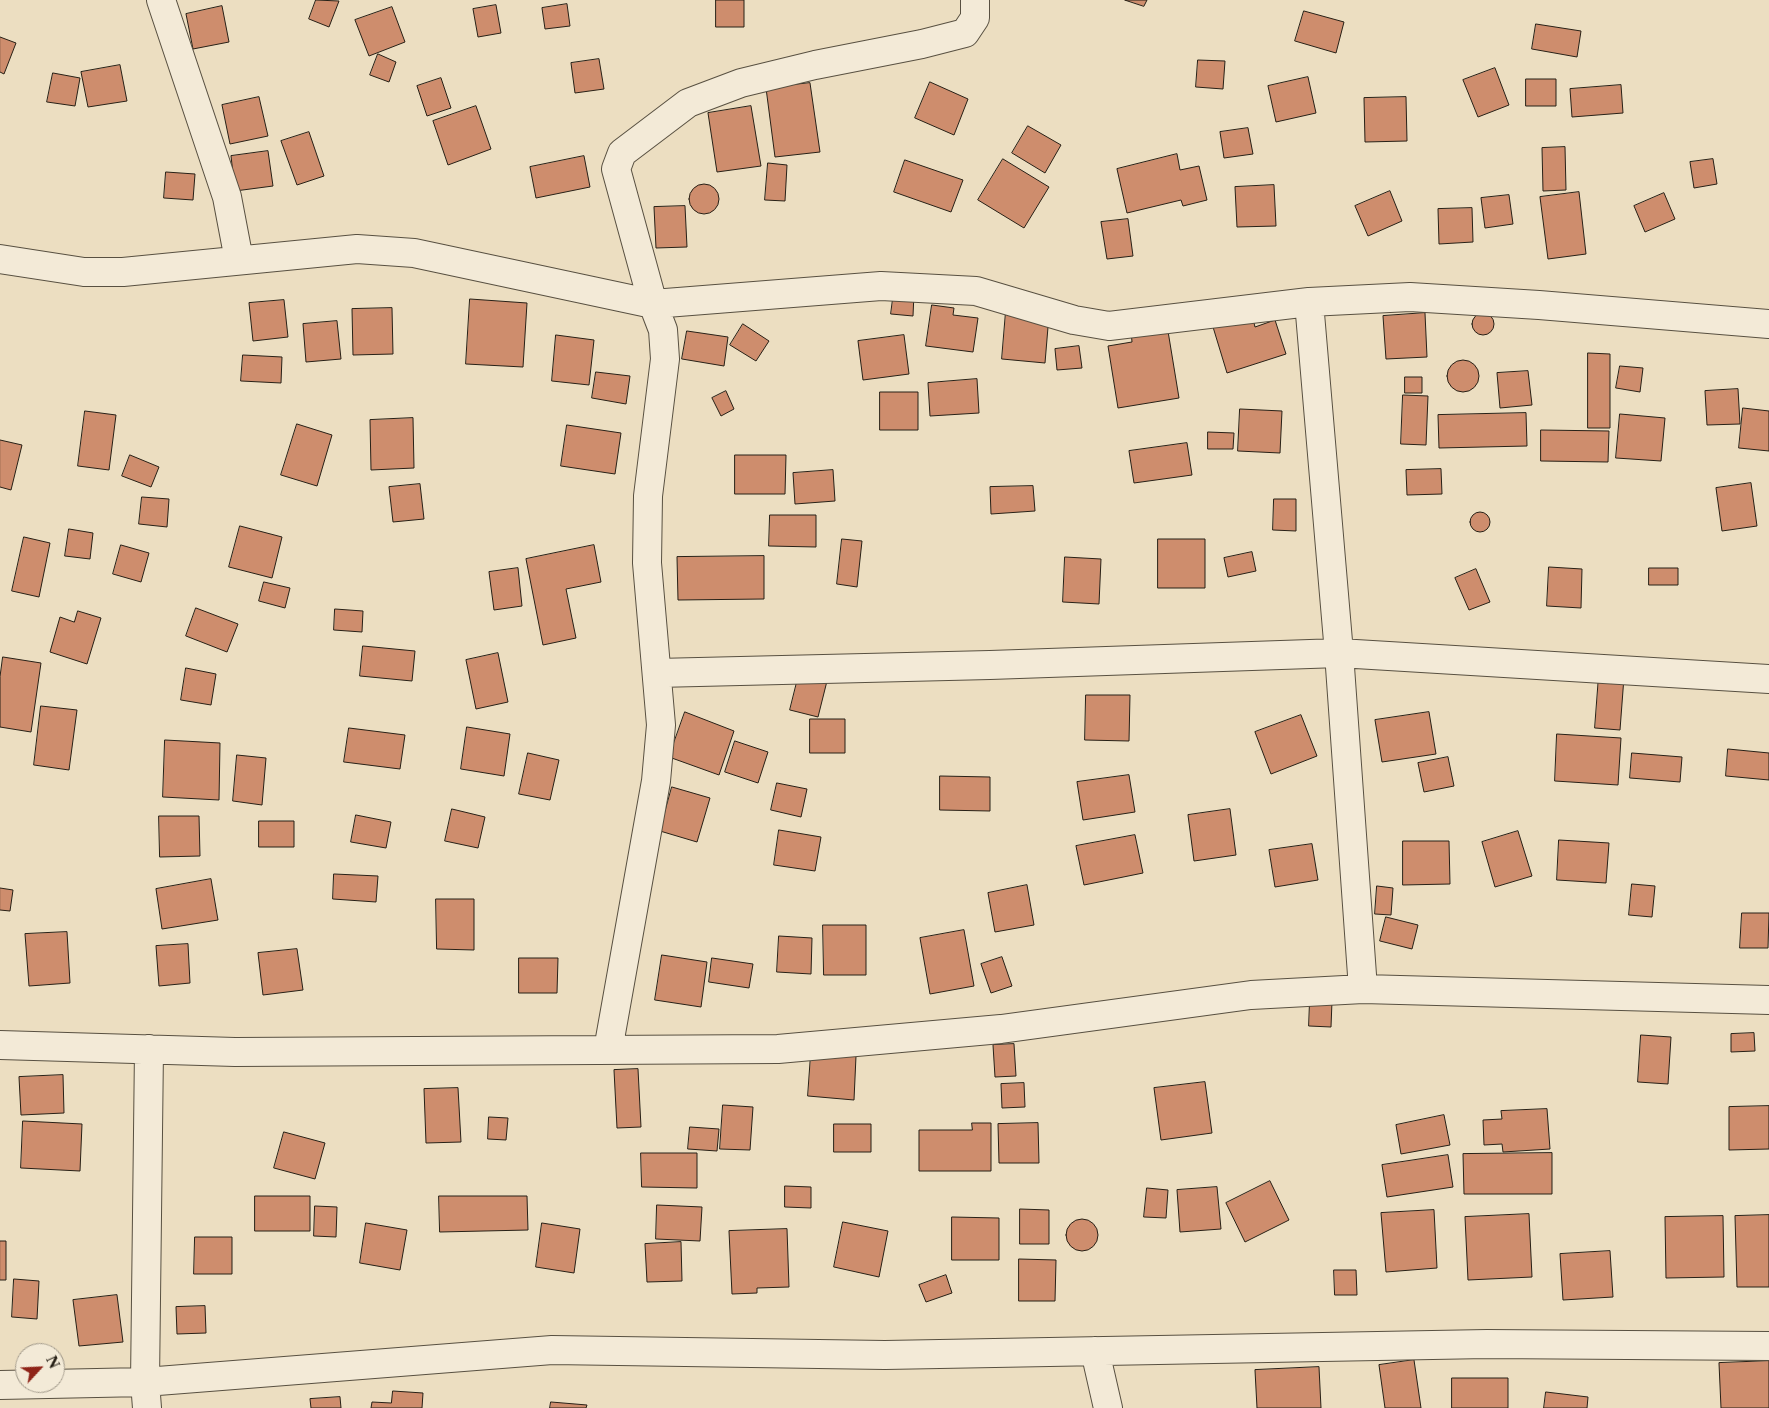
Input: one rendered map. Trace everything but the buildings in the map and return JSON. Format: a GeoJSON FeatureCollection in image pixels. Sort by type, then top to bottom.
{"type":"FeatureCollection","features":[{"type":"Feature","properties":{"kind":"street"},"geometry":{"type":"LineString","coordinates":[[161,0],[227,197],[239,260]]}},
{"type":"Feature","properties":{"kind":"street"},"geometry":{"type":"LineString","coordinates":[[608,1050],[656,780],[661,725],[647,563],[648,496],[664,359],[663,330],[653,304],[616,168],[622,153],[688,104],[741,83],[815,65],[964,34],[975,18],[975,0]]}},
{"type":"Feature","properties":{"kind":"street"},"geometry":{"type":"LineString","coordinates":[[0,259],[84,272],[123,272],[357,249],[414,253],[653,304],[881,286],[966,290],[976,291],[1074,320],[1109,326],[1309,302],[1410,297],[1539,304],[1769,324]]}},
{"type":"Feature","properties":{"kind":"street"},"geometry":{"type":"LineString","coordinates":[[1309,302],[1339,654],[1362,989]]}},
{"type":"Feature","properties":{"kind":"street"},"geometry":{"type":"LineString","coordinates":[[657,673],[1000,665],[1339,654],[1769,679]]}},
{"type":"Feature","properties":{"kind":"street"},"geometry":{"type":"LineString","coordinates":[[0,1045],[235,1052],[778,1049],[1001,1030],[1251,995],[1362,989],[1769,1000]]}},
{"type":"Feature","properties":{"kind":"street"},"geometry":{"type":"LineString","coordinates":[[146,1395],[149,1049]]}},
{"type":"Feature","properties":{"kind":"street"},"geometry":{"type":"LineString","coordinates":[[0,1385],[146,1395],[552,1350],[885,1356],[1487,1344],[1769,1346]]}},
{"type":"Feature","properties":{"kind":"street"},"geometry":{"type":"LineString","coordinates":[[1096,1351],[1108,1408]]}}]}
